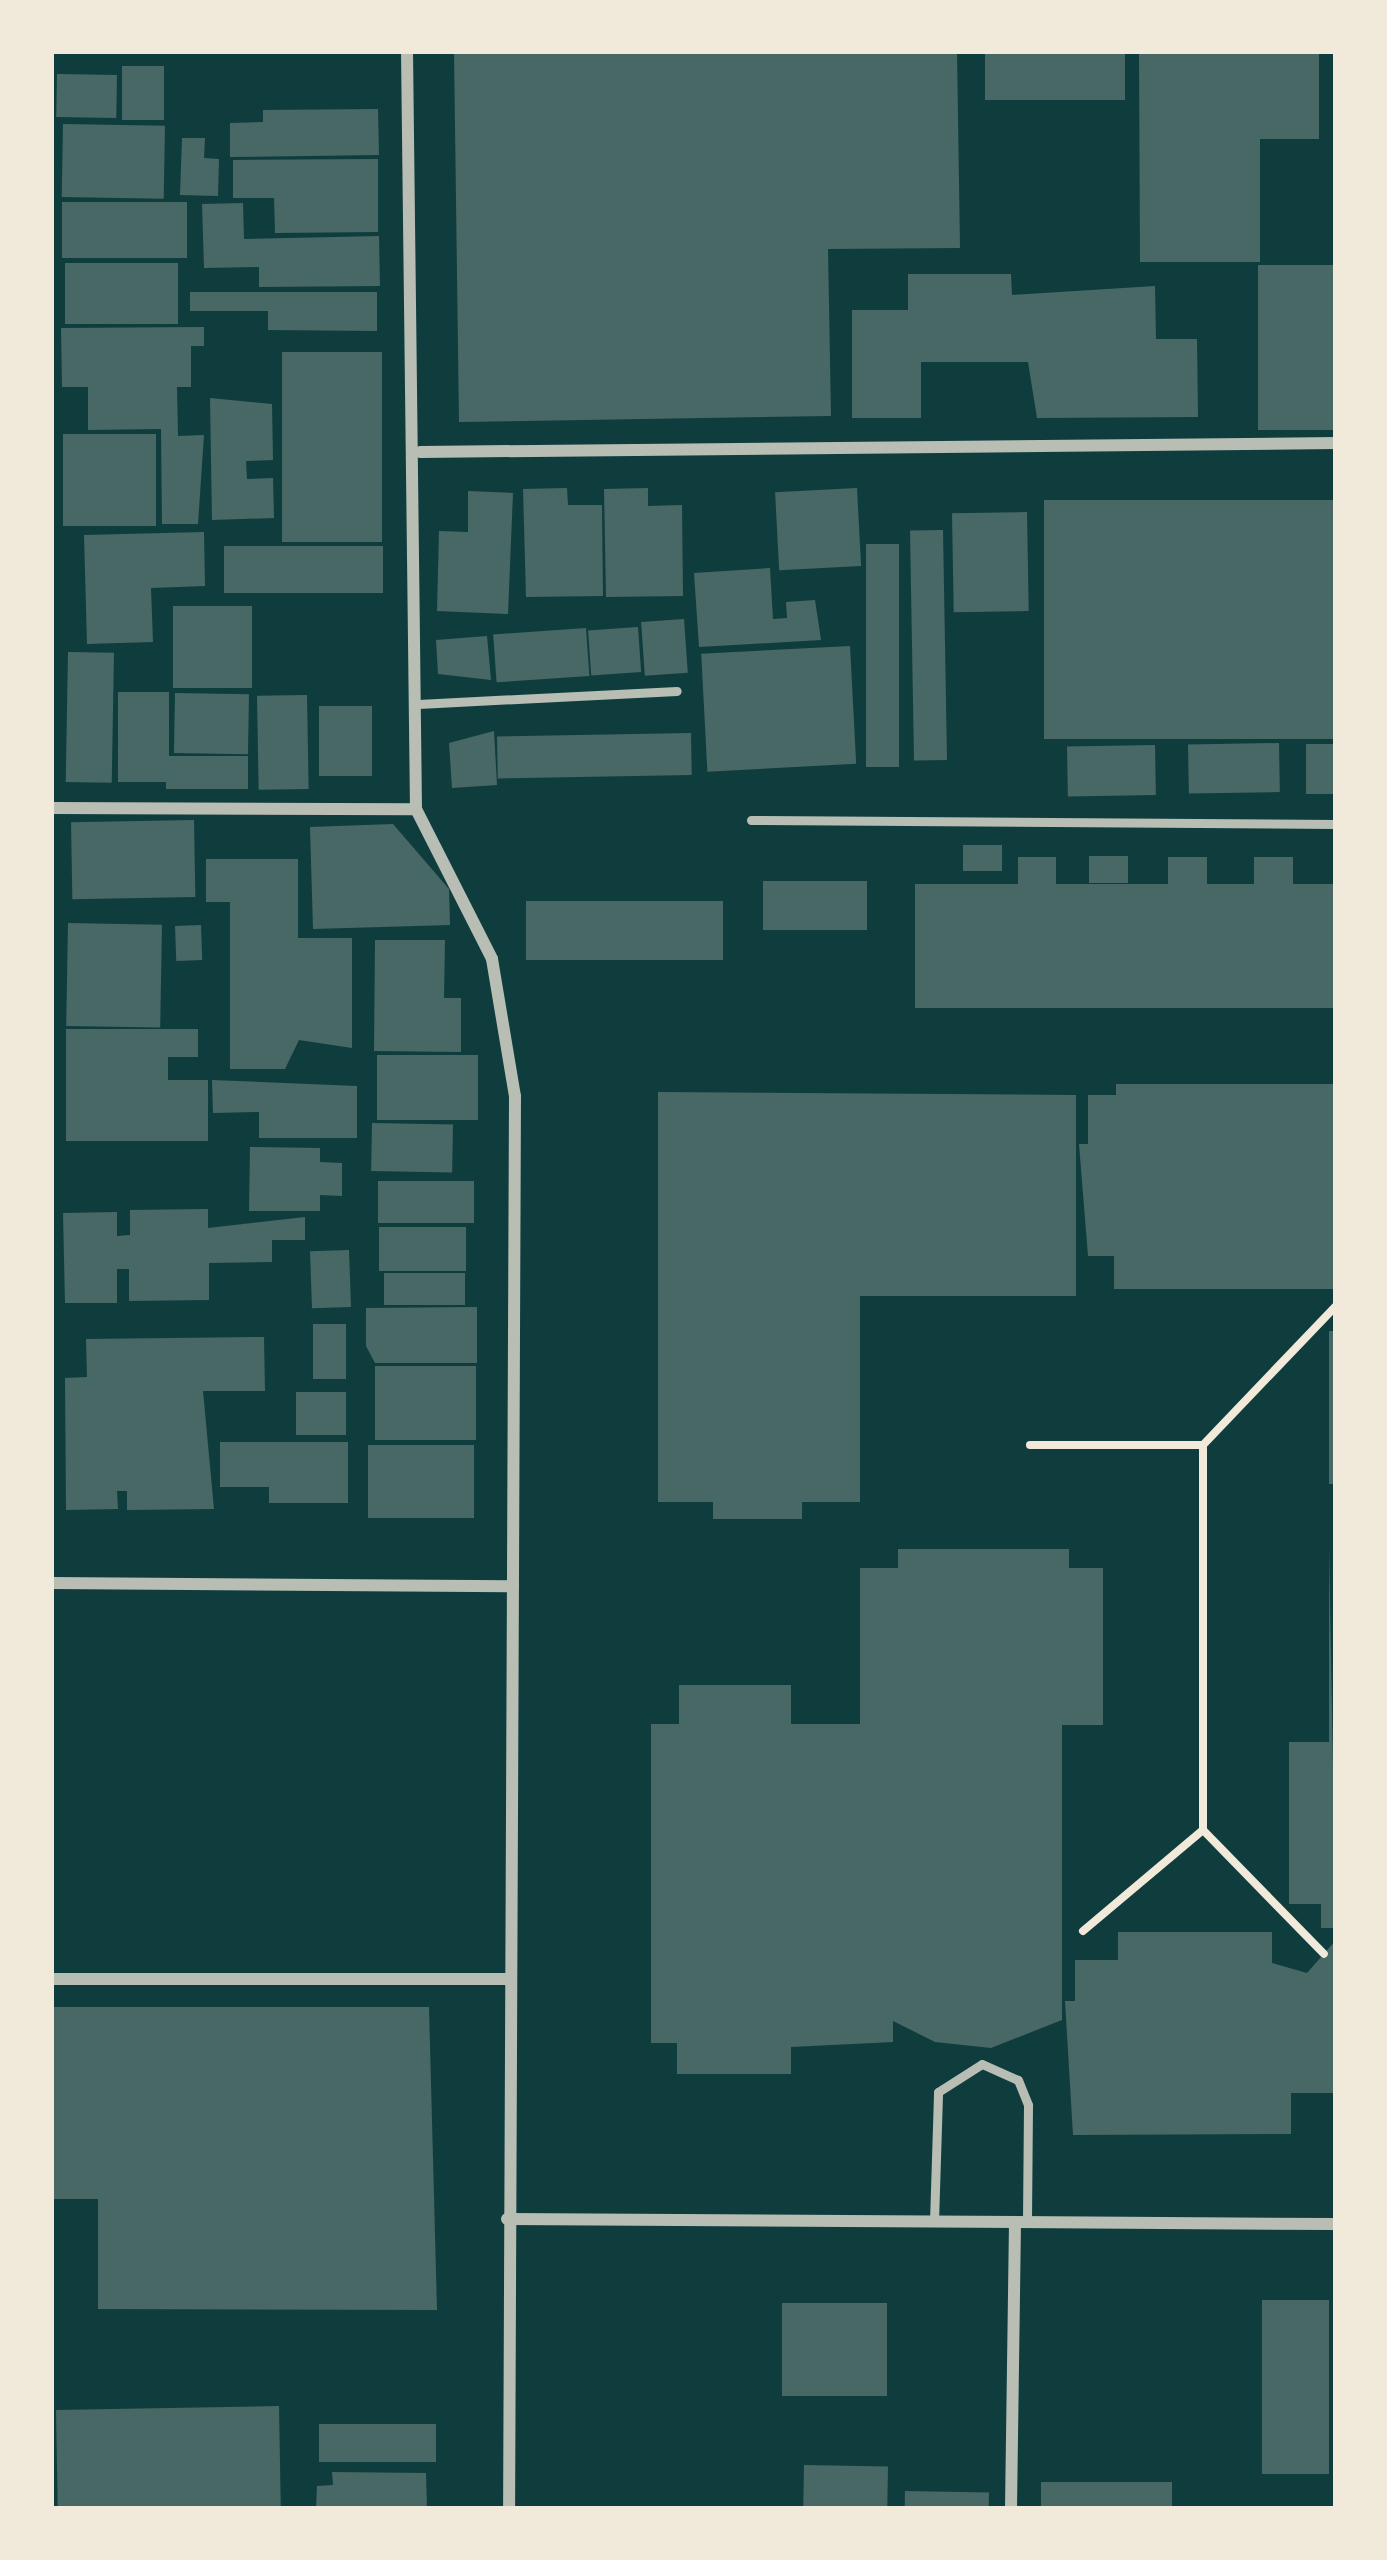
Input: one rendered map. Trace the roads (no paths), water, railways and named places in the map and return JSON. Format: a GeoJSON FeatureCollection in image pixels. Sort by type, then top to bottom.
{"type":"FeatureCollection","features":[{"type":"Feature","properties":{"kind":"street"},"geometry":{"type":"LineString","coordinates":[[407,51],[420,452],[416,809],[492,958],[509,1031],[513,1586],[509,2509]]}},
{"type":"Feature","properties":{"kind":"street"},"geometry":{"type":"LineString","coordinates":[[420,452],[1336,442]]}},
{"type":"Feature","properties":{"kind":"street"},"geometry":{"type":"LineString","coordinates":[[51,808],[416,809]]}},
{"type":"Feature","properties":{"kind":"street"},"geometry":{"type":"LineString","coordinates":[[51,1583],[513,1586]]}},
{"type":"Feature","properties":{"kind":"street"},"geometry":{"type":"LineString","coordinates":[[51,1979],[510,1979]]}},
{"type":"Feature","properties":{"kind":"street"},"geometry":{"type":"LineString","coordinates":[[507,2219],[1336,2224]]}},
{"type":"Feature","properties":{"kind":"street"},"geometry":{"type":"LineString","coordinates":[[1011,2509],[1021,2223]]}},
{"type":"Feature","properties":{"kind":"lane"},"geometry":{"type":"LineString","coordinates":[[418,704],[677,691]]}},
{"type":"Feature","properties":{"kind":"lane"},"geometry":{"type":"LineString","coordinates":[[752,820],[1336,824]]}},
{"type":"Feature","properties":{"kind":"lane"},"geometry":{"type":"LineString","coordinates":[[934,2222],[938,2092],[982,2064],[1018,2080],[1028,2105],[1021,2223]]}}]}
